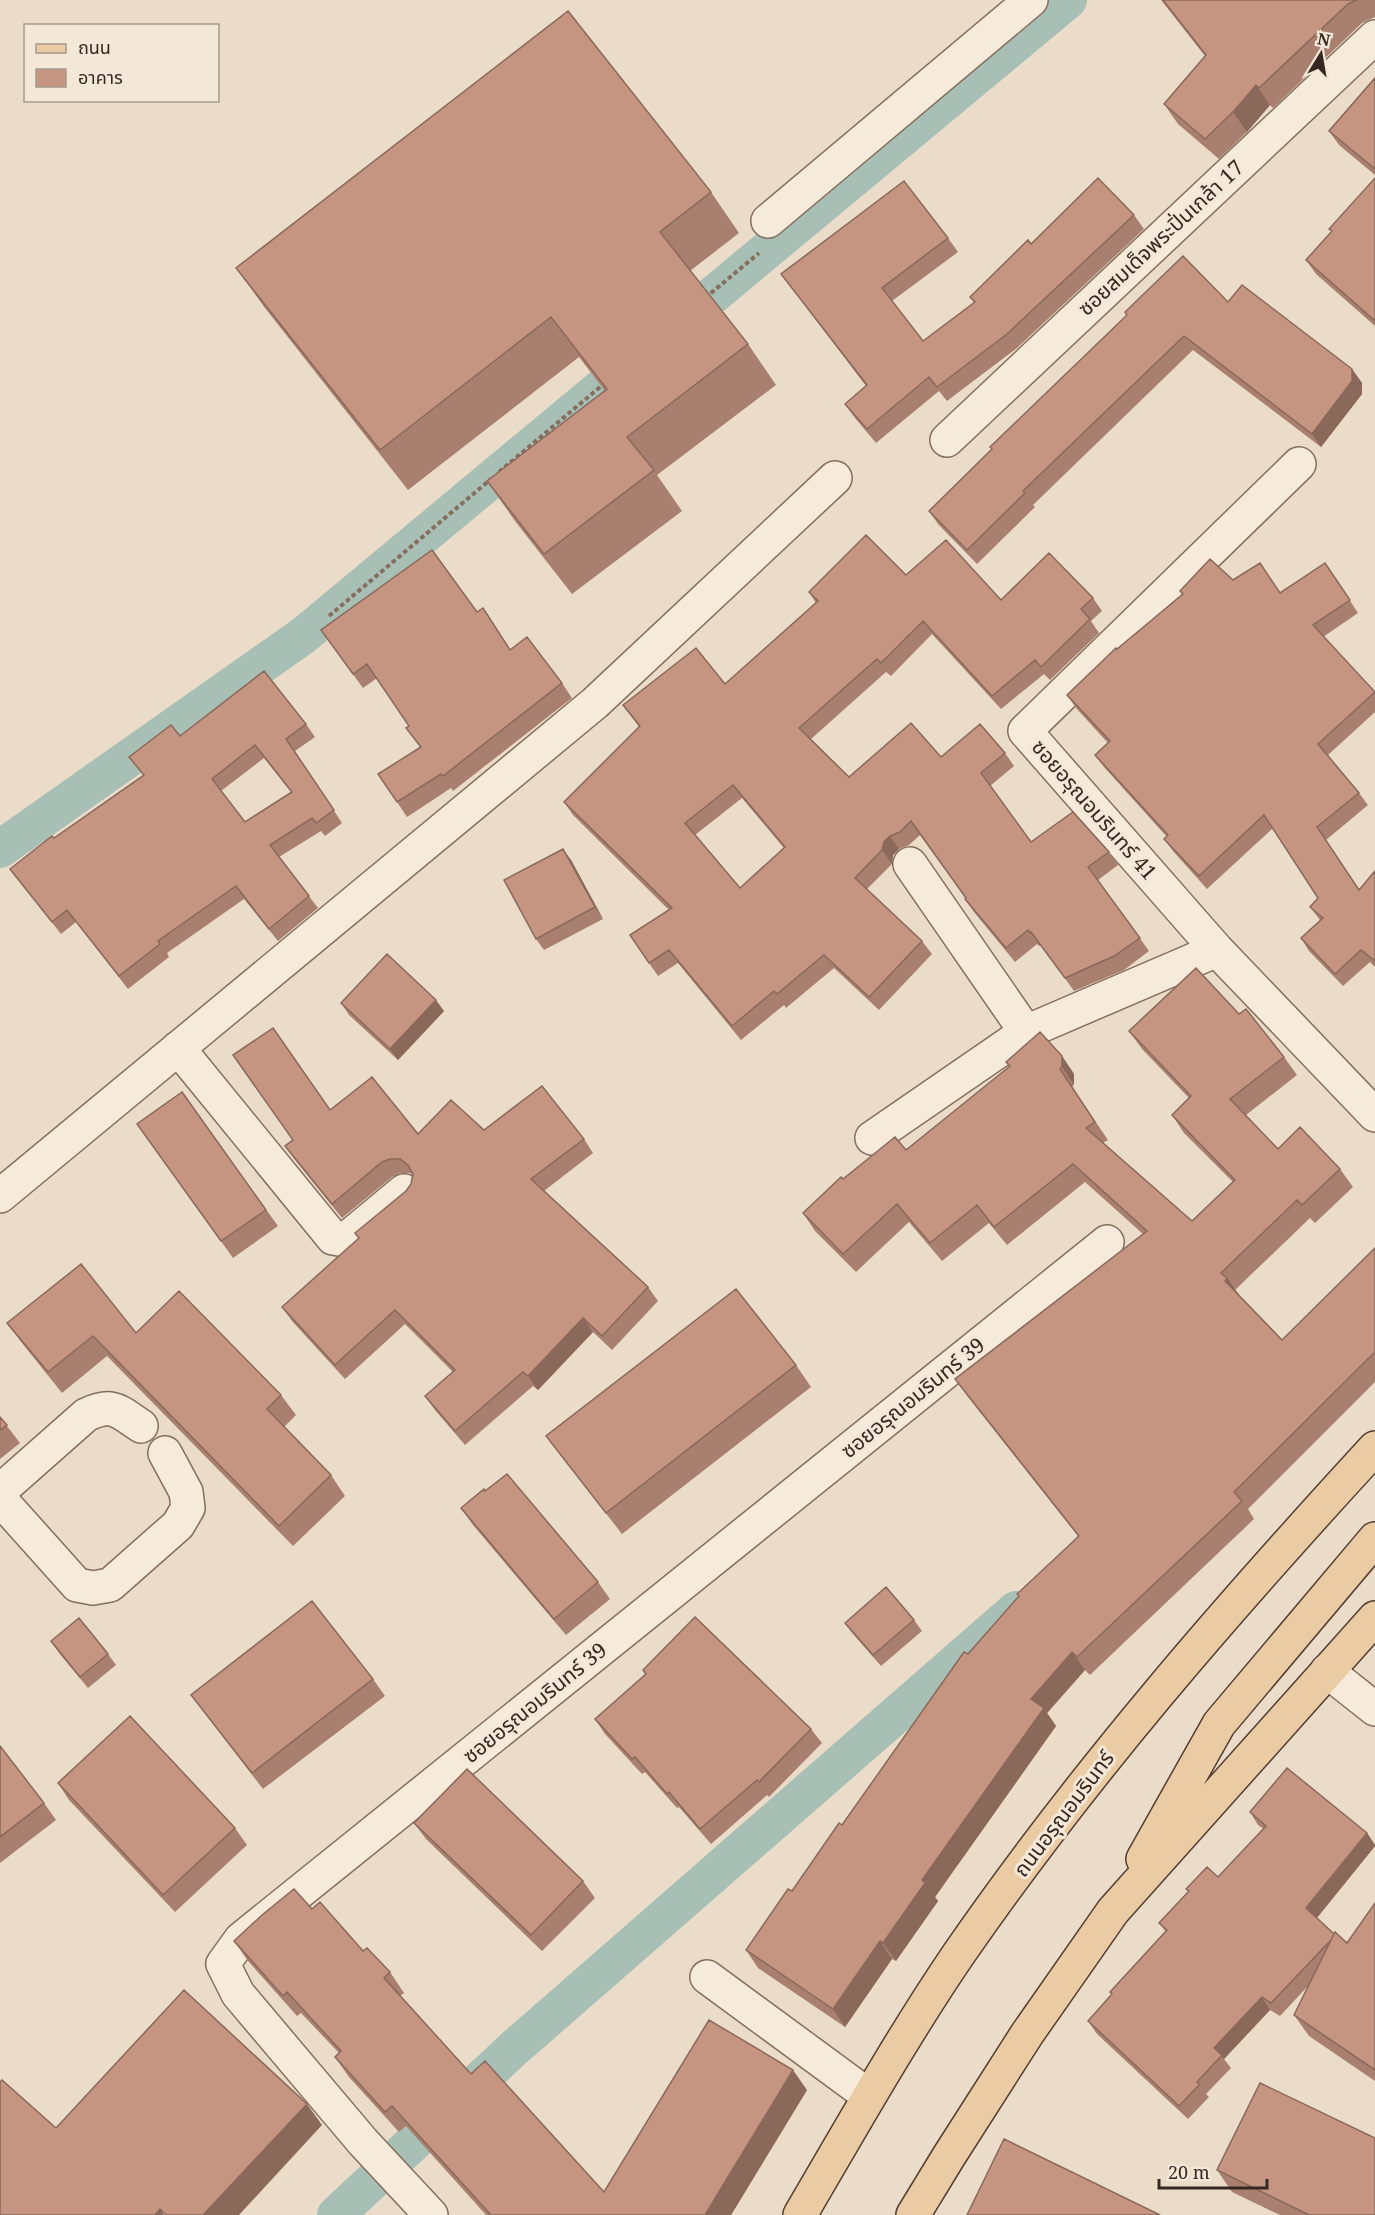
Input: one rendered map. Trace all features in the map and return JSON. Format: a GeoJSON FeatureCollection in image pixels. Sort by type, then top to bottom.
{"type":"FeatureCollection","features":[{"type":"Feature","properties":{"kind":"main road","name":"ถนนอรุณอมรินทร์"},"geometry":{"type":"LineString","coordinates":[[800,2215],[869,2096],[958,1956],[1061,1813],[1171,1677],[1280,1551],[1375,1448]]}},
{"type":"Feature","properties":{"kind":"main road"},"geometry":{"type":"LineString","coordinates":[[913,2215],[1021,2043],[1113,1911],[1219,1724],[1375,1539]]}},
{"type":"Feature","properties":{"kind":"main road"},"geometry":{"type":"LineString","coordinates":[[1113,1911],[1375,1618]]}},
{"type":"Feature","properties":{"kind":"street"},"geometry":{"type":"LineString","coordinates":[[767,233],[1031,0]]}},
{"type":"Feature","properties":{"kind":"street","name":"ซอยสมเด็จพระปิ่นเกล้า 17"},"geometry":{"type":"LineString","coordinates":[[947,440],[1375,37]]}},
{"type":"Feature","properties":{"kind":"street","name":"ซอยอรุณอมรินทร์ 41"},"geometry":{"type":"LineString","coordinates":[[1299,464],[1025,731],[1217,950],[1375,1115]]}},
{"type":"Feature","properties":{"kind":"street"},"geometry":{"type":"LineString","coordinates":[[0,1196],[595,703],[835,478]]}},
{"type":"Feature","properties":{"kind":"street"},"geometry":{"type":"LineString","coordinates":[[910,864],[1026,1032]]}},
{"type":"Feature","properties":{"kind":"street"},"geometry":{"type":"LineString","coordinates":[[872,1138],[1026,1032],[1217,950]]}},
{"type":"Feature","properties":{"kind":"street"},"geometry":{"type":"LineString","coordinates":[[178,1048],[333,1238],[345,1240],[404,1191]]}},
{"type":"Feature","properties":{"kind":"street","name":"ซอยอรุณอมรินทร์ 39"},"geometry":{"type":"LineString","coordinates":[[431,2215],[363,2142],[238,1994],[223,1964],[241,1939],[1107,1242]]}},
{"type":"Feature","properties":{"kind":"street"},"geometry":{"type":"LineString","coordinates":[[0,1491],[86,1415],[100,1408],[116,1409],[141,1426]]}},
{"type":"Feature","properties":{"kind":"street"},"geometry":{"type":"LineString","coordinates":[[0,1499],[77,1585],[93,1588],[110,1585],[178,1525],[188,1508],[186,1492],[165,1453]]}},
{"type":"Feature","properties":{"kind":"street"},"geometry":{"type":"LineString","coordinates":[[1328,1671],[1375,1709]]}},
{"type":"Feature","properties":{"kind":"street"},"geometry":{"type":"LineString","coordinates":[[707,1977],[869,2096]]}},
{"type":"Feature","properties":{"kind":"path"},"geometry":{"type":"LineString","coordinates":[[703,300],[767,233]]}},
{"type":"Feature","properties":{"kind":"path"},"geometry":{"type":"LineString","coordinates":[[328,616],[612,377]]}},
{"type":"Feature","properties":{"kind":"building"},"geometry":{"type":"Polygon","coordinates":[[[1163,0],[1357,0],[1348,4],[1259,88],[1256,85],[1233,112],[1205,139],[1164,104],[1206,55],[1163,0]]]}},
{"type":"Feature","properties":{"kind":"building"},"geometry":{"type":"Polygon","coordinates":[[[568,11],[711,192],[660,232],[748,344],[627,437],[654,470],[544,554],[487,481],[607,389],[551,317],[380,450],[236,268],[568,11]]]}},
{"type":"Feature","properties":{"kind":"building"},"geometry":{"type":"Polygon","coordinates":[[[1375,78],[1375,169],[1329,131],[1375,78]]]}},
{"type":"Feature","properties":{"kind":"building"},"geometry":{"type":"Polygon","coordinates":[[[1098,178],[1134,215],[1007,334],[937,387],[929,377],[867,429],[845,404],[867,385],[781,274],[904,181],[948,238],[882,288],[923,341],[975,302],[970,297],[1028,240],[1031,244],[1098,178]]]}},
{"type":"Feature","properties":{"kind":"building"},"geometry":{"type":"Polygon","coordinates":[[[1375,178],[1375,321],[1306,260],[1332,231],[1329,229],[1375,178]]]}},
{"type":"Feature","properties":{"kind":"building"},"geometry":{"type":"Polygon","coordinates":[[[1183,256],[1228,302],[1242,285],[1352,369],[1352,381],[1312,434],[1184,336],[1023,491],[1025,493],[967,550],[929,511],[992,449],[990,447],[1127,315],[1125,312],[1183,256]]]}},
{"type":"Feature","properties":{"kind":"building"},"geometry":{"type":"Polygon","coordinates":[[[866,535],[906,575],[946,540],[1001,600],[1049,553],[1093,598],[1081,609],[1090,619],[1041,667],[1035,660],[992,696],[923,621],[881,663],[877,659],[799,728],[849,777],[911,723],[941,757],[980,724],[1005,753],[981,773],[1031,842],[1073,812],[1109,852],[1088,867],[1140,938],[1114,956],[1065,978],[1028,930],[1006,948],[965,899],[911,821],[900,832],[890,836],[884,842],[882,850],[855,878],[922,941],[869,997],[824,955],[777,994],[774,991],[732,1026],[669,950],[649,963],[630,935],[672,908],[564,802],[640,726],[623,705],[696,648],[725,684],[818,601],[809,592],[866,535]],[[733,785],[685,823],[740,888],[785,847],[733,785]]]}},
{"type":"Feature","properties":{"kind":"building"},"geometry":{"type":"Polygon","coordinates":[[[432,550],[477,612],[483,608],[510,650],[527,637],[562,683],[443,776],[441,774],[397,802],[378,774],[421,747],[406,728],[409,726],[367,664],[353,674],[321,630],[432,550]]]}},
{"type":"Feature","properties":{"kind":"building"},"geometry":{"type":"Polygon","coordinates":[[[1210,559],[1233,580],[1260,563],[1280,593],[1325,563],[1350,600],[1313,625],[1375,692],[1318,744],[1359,793],[1317,827],[1359,890],[1375,871],[1375,961],[1361,950],[1335,974],[1301,938],[1323,918],[1310,907],[1318,898],[1264,815],[1199,876],[1164,839],[1168,835],[1095,755],[1110,741],[1067,695],[1116,648],[1183,594],[1180,591],[1210,559]]]}},
{"type":"Feature","properties":{"kind":"building"},"geometry":{"type":"Polygon","coordinates":[[[264,671],[306,724],[286,739],[334,810],[316,823],[312,818],[270,845],[309,896],[269,929],[236,886],[158,941],[160,944],[119,976],[67,910],[52,922],[10,869],[52,836],[54,838],[144,775],[129,757],[171,725],[180,736],[264,671]],[[255,745],[212,779],[245,822],[292,792],[255,745]]]}},
{"type":"Feature","properties":{"kind":"building"},"geometry":{"type":"Polygon","coordinates":[[[563,849],[595,907],[536,939],[504,880],[563,849]]]}},
{"type":"Feature","properties":{"kind":"building"},"geometry":{"type":"Polygon","coordinates":[[[387,954],[436,1000],[390,1049],[341,1003],[387,954]]]}},
{"type":"Feature","properties":{"kind":"building"},"geometry":{"type":"Polygon","coordinates":[[[1196,968],[1239,1014],[1246,1009],[1284,1057],[1230,1099],[1278,1149],[1300,1127],[1340,1169],[1302,1205],[1297,1200],[1221,1273],[1227,1278],[1225,1281],[1282,1340],[1375,1248],[1375,1352],[1234,1492],[1242,1501],[1077,1657],[1072,1652],[1031,1699],[1044,1708],[922,1880],[925,1883],[883,1943],[880,1941],[833,2009],[746,1950],[788,1889],[792,1891],[839,1823],[842,1825],[964,1652],[968,1654],[1019,1596],[1017,1594],[1079,1536],[955,1379],[1147,1231],[1073,1164],[994,1227],[977,1205],[930,1243],[897,1204],[843,1254],[803,1213],[841,1177],[843,1179],[895,1137],[906,1150],[1010,1066],[1006,1062],[1040,1032],[1062,1056],[1060,1069],[1095,1122],[1086,1128],[1192,1221],[1235,1180],[1172,1115],[1191,1096],[1129,1031],[1196,968]]]}},
{"type":"Feature","properties":{"kind":"building"},"geometry":{"type":"Polygon","coordinates":[[[273,1028],[330,1110],[372,1077],[418,1134],[451,1100],[484,1130],[542,1086],[584,1139],[531,1179],[648,1287],[602,1336],[583,1318],[528,1376],[523,1372],[455,1431],[425,1396],[455,1370],[395,1310],[335,1365],[282,1307],[359,1238],[355,1233],[406,1191],[411,1184],[413,1174],[408,1165],[400,1159],[390,1159],[382,1162],[332,1204],[285,1146],[293,1140],[233,1055],[273,1028]]]}},
{"type":"Feature","properties":{"kind":"building"},"geometry":{"type":"Polygon","coordinates":[[[182,1092],[266,1210],[221,1241],[137,1124],[182,1092]]]}},
{"type":"Feature","properties":{"kind":"building"},"geometry":{"type":"Polygon","coordinates":[[[81,1264],[136,1333],[179,1291],[281,1395],[267,1409],[331,1475],[279,1526],[93,1336],[48,1372],[7,1323],[81,1264]]]}},
{"type":"Feature","properties":{"kind":"building"},"geometry":{"type":"Polygon","coordinates":[[[736,1289],[796,1365],[606,1513],[546,1436],[736,1289]]]}},
{"type":"Feature","properties":{"kind":"building"},"geometry":{"type":"Polygon","coordinates":[[[0,1417],[7,1425],[0,1430],[0,1417]]]}},
{"type":"Feature","properties":{"kind":"building"},"geometry":{"type":"Polygon","coordinates":[[[507,1474],[598,1582],[554,1619],[461,1508],[507,1474]]]}},
{"type":"Feature","properties":{"kind":"building"},"geometry":{"type":"Polygon","coordinates":[[[886,1587],[914,1620],[873,1655],[845,1623],[886,1587]]]}},
{"type":"Feature","properties":{"kind":"building"},"geometry":{"type":"Polygon","coordinates":[[[312,1601],[373,1679],[252,1773],[191,1695],[312,1601]]]}},
{"type":"Feature","properties":{"kind":"building"},"geometry":{"type":"Polygon","coordinates":[[[695,1617],[811,1729],[759,1782],[757,1780],[700,1829],[669,1792],[667,1794],[635,1757],[632,1759],[595,1719],[646,1674],[643,1670],[695,1617]]]}},
{"type":"Feature","properties":{"kind":"building"},"geometry":{"type":"Polygon","coordinates":[[[79,1618],[108,1654],[80,1677],[51,1641],[79,1618]]]}},
{"type":"Feature","properties":{"kind":"building"},"geometry":{"type":"Polygon","coordinates":[[[130,1716],[235,1828],[163,1895],[58,1783],[130,1716]]]}},
{"type":"Feature","properties":{"kind":"building"},"geometry":{"type":"Polygon","coordinates":[[[0,1746],[44,1803],[0,1837],[0,1746]]]}},
{"type":"Feature","properties":{"kind":"building"},"geometry":{"type":"Polygon","coordinates":[[[1287,1768],[1367,1833],[1306,1908],[1334,1934],[1331,1940],[1271,2003],[1262,1997],[1214,2048],[1222,2055],[1197,2082],[1200,2084],[1179,2106],[1088,2021],[1112,1994],[1110,1992],[1167,1930],[1159,1923],[1189,1891],[1186,1889],[1207,1867],[1218,1877],[1266,1826],[1250,1812],[1287,1768]]]}},
{"type":"Feature","properties":{"kind":"building"},"geometry":{"type":"Polygon","coordinates":[[[467,1769],[583,1881],[531,1935],[414,1823],[467,1769]]]}},
{"type":"Feature","properties":{"kind":"building"},"geometry":{"type":"Polygon","coordinates":[[[294,1889],[312,1909],[320,1902],[363,1951],[367,1948],[390,1972],[384,1978],[471,2074],[485,2061],[604,2192],[709,2020],[793,2070],[705,2215],[491,2215],[392,2106],[385,2112],[335,2057],[341,2051],[287,1992],[283,1996],[234,1941],[294,1889]]]}},
{"type":"Feature","properties":{"kind":"building"},"geometry":{"type":"Polygon","coordinates":[[[1375,1903],[1375,2070],[1294,2015],[1335,1932],[1347,1943],[1375,1903]]]}},
{"type":"Feature","properties":{"kind":"building"},"geometry":{"type":"Polygon","coordinates":[[[184,1990],[307,2104],[203,2215],[166,2215],[160,2209],[155,2215],[0,2215],[0,2082],[2,2080],[56,2128],[184,1990]]]}},
{"type":"Feature","properties":{"kind":"building"},"geometry":{"type":"Polygon","coordinates":[[[1260,2083],[1375,2138],[1375,2215],[1309,2215],[1217,2170],[1260,2083]]]}},
{"type":"Feature","properties":{"kind":"building"},"geometry":{"type":"Polygon","coordinates":[[[1004,2139],[1160,2215],[967,2215],[1004,2139]]]}},
{"type":"Feature","properties":{"kind":"waterway"},"geometry":{"type":"LineString","coordinates":[[0,849],[304,635],[1068,0]]}},
{"type":"Feature","properties":{"kind":"waterway"},"geometry":{"type":"LineString","coordinates":[[336,2215],[512,2050],[1016,1610]]}}]}
